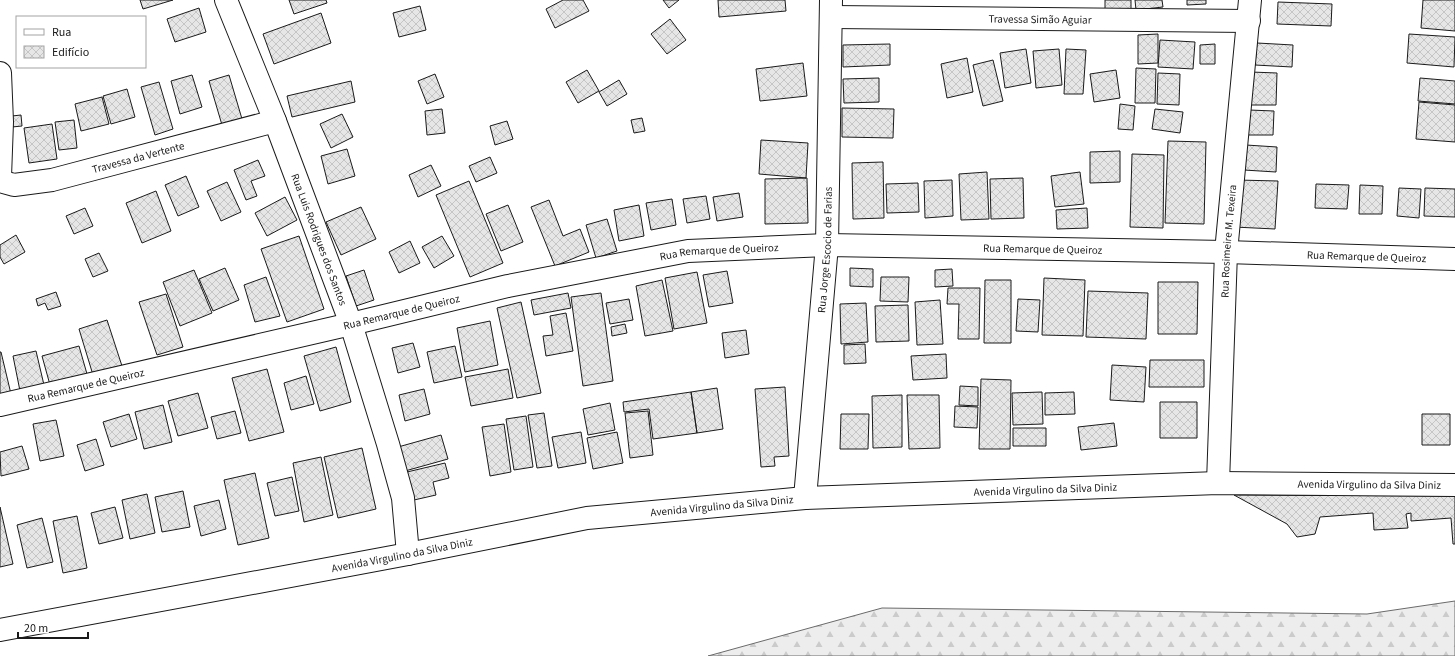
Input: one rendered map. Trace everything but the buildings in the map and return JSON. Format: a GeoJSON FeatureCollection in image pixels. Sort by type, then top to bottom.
{"type":"FeatureCollection","features":[{"type":"Feature","properties":{"kind":"street","name":"Rua Luis Rodrigues dos Santos"},"geometry":{"type":"LineString","coordinates":[[226,0],[276,120],[351,324],[403,498],[408,554]]}},
{"type":"Feature","properties":{"kind":"street","name":"Travessa Simão Aguiar"},"geometry":{"type":"LineString","coordinates":[[832,9],[1250,10]]}},
{"type":"Feature","properties":{"kind":"street","name":"Rua Jorge Escocio de Farias"},"geometry":{"type":"LineString","coordinates":[[806,498],[827,245],[832,9]]}},
{"type":"Feature","properties":{"kind":"street","name":"Rua Rosimeire M. Texeira"},"geometry":{"type":"LineString","coordinates":[[1218,483],[1226,252],[1250,10]]}},
{"type":"Feature","properties":{"kind":"street"},"geometry":{"type":"LineString","coordinates":[[0,73],[2,122],[0,177]]}},
{"type":"Feature","properties":{"kind":"street","name":"Travessa da Vertente"},"geometry":{"type":"LineString","coordinates":[[0,181],[14,185],[52,180],[276,120]]}},
{"type":"Feature","properties":{"kind":"street","name":"Rua Remarque de Queiroz"},"geometry":{"type":"LineString","coordinates":[[0,405],[508,286],[688,251],[827,245],[1226,252],[1455,259]]}},
{"type":"Feature","properties":{"kind":"street","name":"Avenida Virgulino da Silva Diniz"},"geometry":{"type":"LineString","coordinates":[[0,630],[408,554],[587,518],[806,498],[1218,483],[1455,485]]}},
{"type":"Feature","properties":{"kind":"green space"},"geometry":{"type":"Polygon","coordinates":[[[1455,601],[1455,656],[708,656],[882,608],[1367,614],[1455,601]]]}}]}
